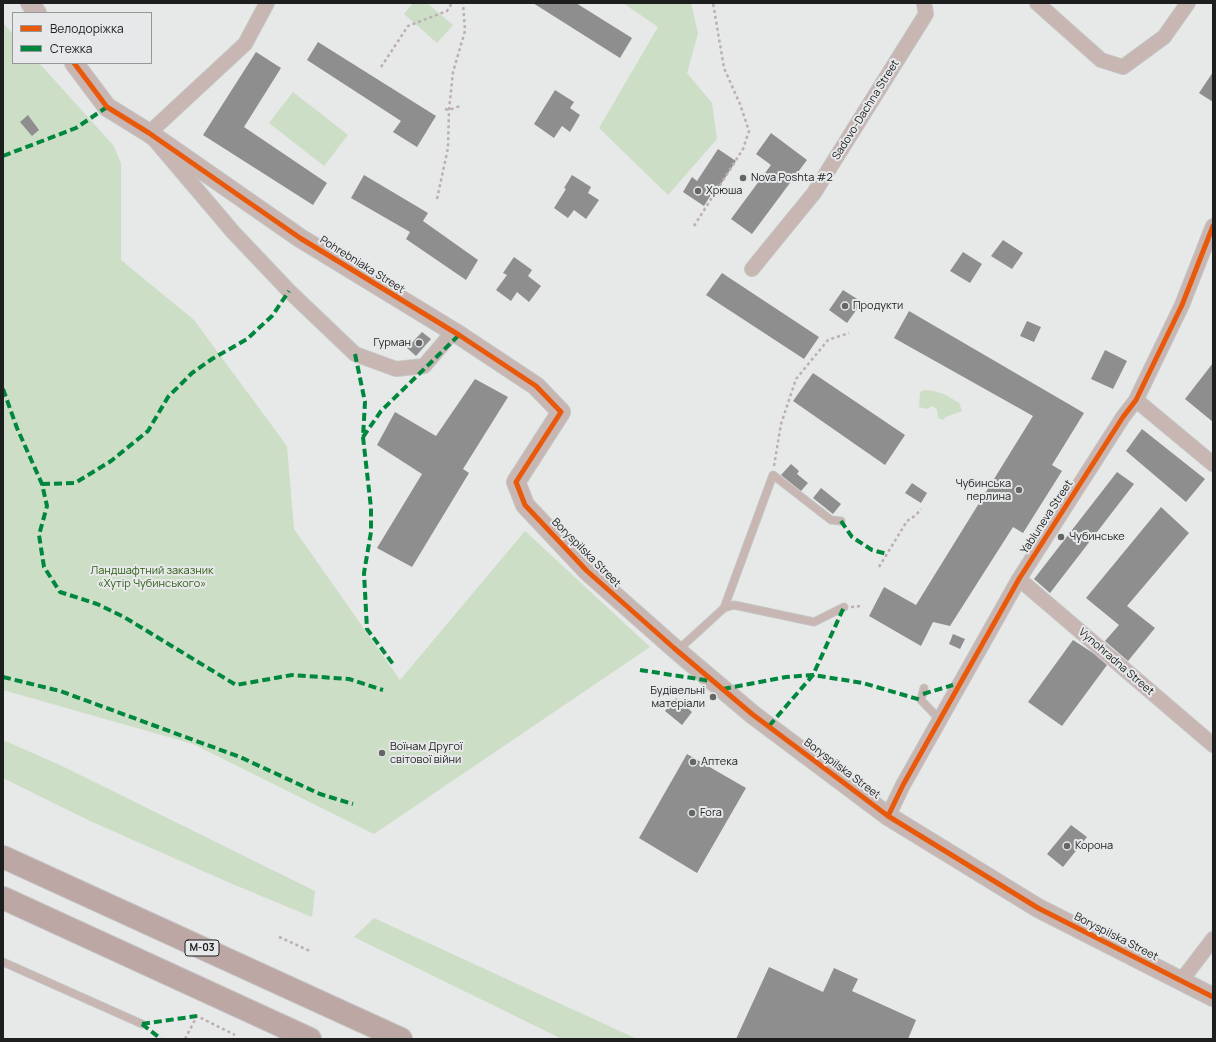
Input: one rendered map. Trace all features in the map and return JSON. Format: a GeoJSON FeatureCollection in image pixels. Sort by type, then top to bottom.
{"type":"FeatureCollection","features":[{"type":"Feature","properties":{"kind":"highway","name":"М-03"},"geometry":{"type":"LineString","coordinates":[[3,857],[401,1039]]}},
{"type":"Feature","properties":{"kind":"highway"},"geometry":{"type":"LineString","coordinates":[[3,898],[310,1039]]}},
{"type":"Feature","properties":{"kind":"street"},"geometry":{"type":"LineString","coordinates":[[30,3],[37,12]]}},
{"type":"Feature","properties":{"kind":"street"},"geometry":{"type":"LineString","coordinates":[[267,3],[245,44],[149,133],[248,248],[289,291],[355,354],[396,369],[424,366],[453,332]]}},
{"type":"Feature","properties":{"kind":"street","name":"Sadovo-Dachna Street"},"geometry":{"type":"LineString","coordinates":[[752,269],[814,193],[926,14],[924,3]]}},
{"type":"Feature","properties":{"kind":"street"},"geometry":{"type":"LineString","coordinates":[[1037,3],[1101,60],[1123,67],[1164,37],[1188,3]]}},
{"type":"Feature","properties":{"kind":"street","name":"Pohrebniaka Street"},"geometry":{"type":"LineString","coordinates":[[75,64],[107,107],[149,133],[300,238],[453,332],[536,386],[561,412],[516,482],[525,505]]}},
{"type":"Feature","properties":{"kind":"street","name":"Yabluneva Street"},"geometry":{"type":"LineString","coordinates":[[888,816],[903,785],[1019,579],[1136,400],[1182,305],[1213,226]]}},
{"type":"Feature","properties":{"kind":"street"},"geometry":{"type":"LineString","coordinates":[[1136,400],[1213,464]]}},
{"type":"Feature","properties":{"kind":"street","name":"Boryspilska Street"},"geometry":{"type":"LineString","coordinates":[[525,505],[587,571],[677,651],[752,714],[888,816],[1038,908],[1213,997]]}},
{"type":"Feature","properties":{"kind":"street","name":"Vynohradna Street"},"geometry":{"type":"LineString","coordinates":[[1019,579],[1213,746]]}},
{"type":"Feature","properties":{"kind":"street"},"geometry":{"type":"LineString","coordinates":[[1180,981],[1213,939]]}},
{"type":"Feature","properties":{"kind":"lane"},"geometry":{"type":"LineString","coordinates":[[724,608],[773,474],[831,520],[841,521]]}},
{"type":"Feature","properties":{"kind":"lane"},"geometry":{"type":"LineString","coordinates":[[677,651],[724,608],[734,605],[814,622],[844,607]]}},
{"type":"Feature","properties":{"kind":"lane"},"geometry":{"type":"LineString","coordinates":[[924,688],[921,700],[940,720]]}},
{"type":"Feature","properties":{"kind":"lane"},"geometry":{"type":"LineString","coordinates":[[3,962],[142,1024]]}},
{"type":"Feature","properties":{"kind":"path"},"geometry":{"type":"LineString","coordinates":[[381,68],[408,26],[447,11],[452,3]]}},
{"type":"Feature","properties":{"kind":"path"},"geometry":{"type":"LineString","coordinates":[[437,199],[448,148],[449,110],[453,72],[465,30],[464,3]]}},
{"type":"Feature","properties":{"kind":"path"},"geometry":{"type":"LineString","coordinates":[[694,226],[744,149],[749,131],[740,104],[724,68],[713,3]]}},
{"type":"Feature","properties":{"kind":"path"},"geometry":{"type":"LineString","coordinates":[[445,109],[449,110],[460,106]]}},
{"type":"Feature","properties":{"kind":"path"},"geometry":{"type":"LineString","coordinates":[[773,474],[782,424],[796,379],[828,340],[849,333]]}},
{"type":"Feature","properties":{"kind":"path"},"geometry":{"type":"LineString","coordinates":[[879,567],[907,521],[916,515],[921,509]]}},
{"type":"Feature","properties":{"kind":"path"},"geometry":{"type":"LineString","coordinates":[[279,937],[310,951]]}},
{"type":"Feature","properties":{"kind":"path"},"geometry":{"type":"LineString","coordinates":[[185,1039],[197,1016],[235,1035]]}},
{"type":"Feature","properties":{"kind":"green space"},"geometry":{"type":"Polygon","coordinates":[[[413,3],[427,3],[453,25],[437,43],[404,14],[413,3]]]}},
{"type":"Feature","properties":{"kind":"green space"},"geometry":{"type":"Polygon","coordinates":[[[623,3],[691,3],[698,33],[687,73],[712,103],[717,139],[668,195],[599,128],[658,27],[623,3]]]}},
{"type":"Feature","properties":{"kind":"green space","name":"Ландшафтний заказник «Хутір Чубинського»"},"geometry":{"type":"Polygon","coordinates":[[[3,23],[12,33],[12,64],[40,64],[113,145],[121,163],[121,260],[194,320],[287,446],[294,529],[400,680],[525,531],[650,647],[374,834],[193,744],[3,690],[3,23]]]}},
{"type":"Feature","properties":{"kind":"green space"},"geometry":{"type":"Polygon","coordinates":[[[293,92],[348,135],[324,166],[269,123],[293,92]]]}},
{"type":"Feature","properties":{"kind":"green space"},"geometry":{"type":"Polygon","coordinates":[[[925,390],[946,395],[959,403],[962,411],[946,417],[943,420],[938,418],[937,410],[933,406],[927,409],[919,407],[920,392],[925,390]]]}},
{"type":"Feature","properties":{"kind":"green space"},"geometry":{"type":"Polygon","coordinates":[[[3,740],[62,766],[315,891],[312,917],[230,883],[88,820],[3,778],[3,740]]]}},
{"type":"Feature","properties":{"kind":"green space"},"geometry":{"type":"Polygon","coordinates":[[[374,918],[637,1039],[562,1039],[354,937],[374,918]]]}},
{"type":"Feature","properties":{"kind":"building"},"geometry":{"type":"Polygon","coordinates":[[[533,3],[576,3],[632,38],[620,58],[533,3]]]}},
{"type":"Feature","properties":{"kind":"building"},"geometry":{"type":"Polygon","coordinates":[[[318,42],[436,116],[417,147],[393,132],[401,121],[307,60],[318,42]]]}},
{"type":"Feature","properties":{"kind":"building"},"geometry":{"type":"Polygon","coordinates":[[[256,52],[281,68],[244,127],[327,183],[313,205],[203,135],[256,52]]]}},
{"type":"Feature","properties":{"kind":"building"},"geometry":{"type":"Polygon","coordinates":[[[1213,72],[1213,102],[1199,93],[1213,72]]]}},
{"type":"Feature","properties":{"kind":"building"},"geometry":{"type":"Polygon","coordinates":[[[555,90],[574,102],[570,108],[580,115],[570,132],[562,126],[554,138],[534,124],[555,90]]]}},
{"type":"Feature","properties":{"kind":"building"},"geometry":{"type":"Polygon","coordinates":[[[28,115],[39,130],[32,136],[20,122],[28,115]]]}},
{"type":"Feature","properties":{"kind":"building"},"geometry":{"type":"Polygon","coordinates":[[[771,133],[807,160],[752,234],[731,219],[771,165],[756,154],[771,133]]]}},
{"type":"Feature","properties":{"kind":"building"},"geometry":{"type":"Polygon","coordinates":[[[718,149],[736,161],[719,187],[717,185],[704,206],[683,192],[692,177],[697,181],[718,149]]]}},
{"type":"Feature","properties":{"kind":"building"},"geometry":{"type":"Polygon","coordinates":[[[364,175],[428,213],[423,221],[478,260],[466,280],[406,239],[410,232],[351,198],[364,175]]]}},
{"type":"Feature","properties":{"kind":"building"},"geometry":{"type":"Polygon","coordinates":[[[572,175],[591,187],[588,193],[599,200],[586,219],[574,210],[568,218],[554,208],[566,189],[564,188],[572,175]]]}},
{"type":"Feature","properties":{"kind":"building"},"geometry":{"type":"Polygon","coordinates":[[[1003,240],[1023,253],[1012,269],[991,256],[1003,240]]]}},
{"type":"Feature","properties":{"kind":"building"},"geometry":{"type":"Polygon","coordinates":[[[963,252],[982,264],[970,283],[950,271],[963,252]]]}},
{"type":"Feature","properties":{"kind":"building"},"geometry":{"type":"Polygon","coordinates":[[[514,257],[532,270],[528,276],[541,286],[529,302],[517,292],[511,301],[496,290],[507,275],[503,273],[514,257]]]}},
{"type":"Feature","properties":{"kind":"building"},"geometry":{"type":"Polygon","coordinates":[[[722,273],[819,337],[804,359],[706,295],[722,273]]]}},
{"type":"Feature","properties":{"kind":"building","name":"Продукти"},"geometry":{"type":"Polygon","coordinates":[[[843,290],[862,302],[847,323],[829,310],[843,290]]]}},
{"type":"Feature","properties":{"kind":"building","name":"Чубинська перлина"},"geometry":{"type":"Polygon","coordinates":[[[909,311],[1084,413],[1052,465],[1062,471],[1023,533],[1013,527],[950,626],[933,622],[921,646],[869,616],[884,587],[916,605],[1033,416],[894,338],[909,311]]]}},
{"type":"Feature","properties":{"kind":"building"},"geometry":{"type":"Polygon","coordinates":[[[1027,321],[1041,327],[1034,342],[1020,336],[1027,321]]]}},
{"type":"Feature","properties":{"kind":"building","name":"Гурман"},"geometry":{"type":"Polygon","coordinates":[[[422,332],[431,339],[416,356],[407,348],[422,332]]]}},
{"type":"Feature","properties":{"kind":"building"},"geometry":{"type":"Polygon","coordinates":[[[1105,350],[1127,361],[1113,389],[1091,379],[1105,350]]]}},
{"type":"Feature","properties":{"kind":"building"},"geometry":{"type":"Polygon","coordinates":[[[1213,363],[1213,422],[1185,399],[1213,363]]]}},
{"type":"Feature","properties":{"kind":"building"},"geometry":{"type":"Polygon","coordinates":[[[813,373],[905,435],[885,465],[793,401],[813,373]]]}},
{"type":"Feature","properties":{"kind":"building"},"geometry":{"type":"Polygon","coordinates":[[[475,379],[508,397],[463,469],[469,473],[412,567],[377,548],[422,474],[377,445],[395,412],[436,436],[475,379]]]}},
{"type":"Feature","properties":{"kind":"building"},"geometry":{"type":"Polygon","coordinates":[[[1142,429],[1205,479],[1186,502],[1126,451],[1142,429]]]}},
{"type":"Feature","properties":{"kind":"building"},"geometry":{"type":"Polygon","coordinates":[[[791,464],[799,471],[797,474],[808,483],[801,491],[781,475],[791,464]]]}},
{"type":"Feature","properties":{"kind":"building"},"geometry":{"type":"Polygon","coordinates":[[[1117,472],[1134,484],[1050,593],[1034,579],[1117,472]]]}},
{"type":"Feature","properties":{"kind":"building"},"geometry":{"type":"Polygon","coordinates":[[[912,483],[927,493],[921,503],[905,493],[912,483]]]}},
{"type":"Feature","properties":{"kind":"building"},"geometry":{"type":"Polygon","coordinates":[[[821,488],[841,504],[833,514],[813,498],[821,488]]]}},
{"type":"Feature","properties":{"kind":"building"},"geometry":{"type":"Polygon","coordinates":[[[1161,507],[1189,533],[1127,606],[1155,628],[1128,661],[1105,641],[1119,625],[1086,598],[1161,507]]]}},
{"type":"Feature","properties":{"kind":"building"},"geometry":{"type":"Polygon","coordinates":[[[953,634],[965,639],[960,649],[949,644],[953,634]]]}},
{"type":"Feature","properties":{"kind":"building"},"geometry":{"type":"Polygon","coordinates":[[[1073,640],[1093,653],[1107,665],[1062,726],[1028,702],[1073,640]]]}},
{"type":"Feature","properties":{"kind":"building"},"geometry":{"type":"Polygon","coordinates":[[[676,698],[692,712],[682,725],[665,711],[676,698]]]}},
{"type":"Feature","properties":{"kind":"building","name":"Fora"},"geometry":{"type":"Polygon","coordinates":[[[687,754],[746,788],[697,873],[639,838],[687,754]]]}},
{"type":"Feature","properties":{"kind":"building","name":"Корона"},"geometry":{"type":"Polygon","coordinates":[[[1071,825],[1087,837],[1063,867],[1047,854],[1071,825]]]}},
{"type":"Feature","properties":{"kind":"building"},"geometry":{"type":"Polygon","coordinates":[[[769,967],[823,992],[834,968],[858,979],[852,991],[916,1020],[908,1039],[736,1039],[769,967]]]}},
{"type":"Feature","properties":{"kind":"marked path"},"geometry":{"type":"LineString","coordinates":[[3,156],[76,128],[107,107]]}},
{"type":"Feature","properties":{"kind":"marked path"},"geometry":{"type":"LineString","coordinates":[[42,484],[75,483],[111,461],[148,431],[168,397],[192,373],[212,359],[247,339],[272,316],[289,291]]}},
{"type":"Feature","properties":{"kind":"marked path"},"geometry":{"type":"LineString","coordinates":[[363,437],[381,411],[459,335]]}},
{"type":"Feature","properties":{"kind":"marked path"},"geometry":{"type":"LineString","coordinates":[[355,354],[365,402],[363,437],[371,508],[371,532],[364,573],[367,629],[393,664]]}},
{"type":"Feature","properties":{"kind":"marked path"},"geometry":{"type":"LineString","coordinates":[[3,389],[17,428],[42,484],[47,506],[39,535],[44,567],[60,592],[97,604],[124,617],[236,685],[292,675],[349,679],[383,690]]}},
{"type":"Feature","properties":{"kind":"marked path"},"geometry":{"type":"LineString","coordinates":[[841,521],[852,537],[872,550],[887,554]]}},
{"type":"Feature","properties":{"kind":"marked path"},"geometry":{"type":"LineString","coordinates":[[769,726],[813,675],[844,607]]}},
{"type":"Feature","properties":{"kind":"marked path"},"geometry":{"type":"LineString","coordinates":[[640,670],[711,681]]}},
{"type":"Feature","properties":{"kind":"marked path"},"geometry":{"type":"LineString","coordinates":[[723,689],[786,677],[813,675],[863,683],[921,700]]}},
{"type":"Feature","properties":{"kind":"marked path"},"geometry":{"type":"LineString","coordinates":[[3,677],[60,691],[240,757],[320,794],[353,804]]}},
{"type":"Feature","properties":{"kind":"marked path"},"geometry":{"type":"LineString","coordinates":[[923,694],[953,685]]}},
{"type":"Feature","properties":{"kind":"marked path"},"geometry":{"type":"LineString","coordinates":[[142,1024],[197,1016]]}},
{"type":"Feature","properties":{"kind":"marked path"},"geometry":{"type":"LineString","coordinates":[[142,1024],[161,1039]]}},
{"type":"Feature","properties":{"kind":"cycle path"},"geometry":{"type":"LineString","coordinates":[[75,64],[107,107],[149,133],[300,238],[459,335],[536,386],[561,412],[516,482],[525,505],[587,571],[674,648],[752,714],[888,816],[1038,908],[1213,997]]}},
{"type":"Feature","properties":{"kind":"cycle path"},"geometry":{"type":"LineString","coordinates":[[888,816],[903,785],[1019,579],[1123,417],[1136,400],[1182,305],[1213,226]]}},
{"type":"Feature","properties":{"kind":"place","name":"Nova Poshta #2"},"geometry":{"type":"Point","coordinates":[743,178]}},
{"type":"Feature","properties":{"kind":"place","name":"Хрюша"},"geometry":{"type":"Point","coordinates":[698,191]}},
{"type":"Feature","properties":{"kind":"place","name":"Продукти"},"geometry":{"type":"Point","coordinates":[845,306]}},
{"type":"Feature","properties":{"kind":"place","name":"Гурман"},"geometry":{"type":"Point","coordinates":[419,343]}},
{"type":"Feature","properties":{"kind":"place","name":"Чубинська перлина"},"geometry":{"type":"Point","coordinates":[1019,490]}},
{"type":"Feature","properties":{"kind":"place","name":"Чубинське"},"geometry":{"type":"Point","coordinates":[1061,537]}},
{"type":"Feature","properties":{"kind":"place","name":"Будівельні матеріали"},"geometry":{"type":"Point","coordinates":[713,697]}},
{"type":"Feature","properties":{"kind":"place","name":"Воїнам Другої світової війни"},"geometry":{"type":"Point","coordinates":[382,753]}},
{"type":"Feature","properties":{"kind":"place","name":"Аптека"},"geometry":{"type":"Point","coordinates":[693,762]}},
{"type":"Feature","properties":{"kind":"place","name":"Fora"},"geometry":{"type":"Point","coordinates":[692,813]}},
{"type":"Feature","properties":{"kind":"place","name":"Корона"},"geometry":{"type":"Point","coordinates":[1067,846]}}]}
